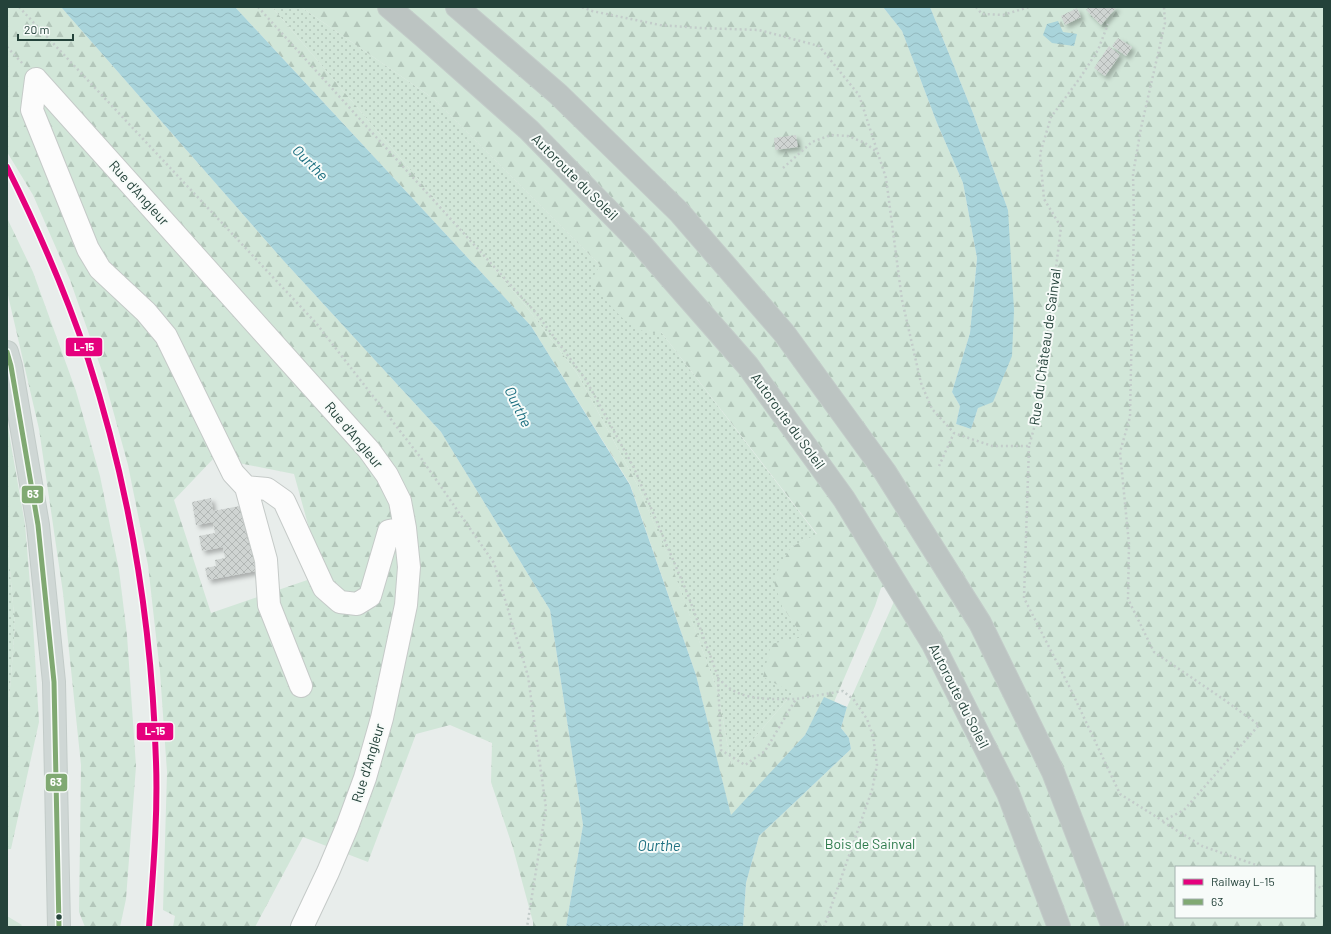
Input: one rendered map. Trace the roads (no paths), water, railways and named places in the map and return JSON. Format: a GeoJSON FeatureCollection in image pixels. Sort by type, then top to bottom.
{"type":"FeatureCollection","features":[{"type":"Feature","properties":{"kind":"highway","name":"Autoroute du Soleil"},"geometry":{"type":"LineString","coordinates":[[389,7],[529,130],[641,244],[752,372],[844,499],[933,644],[1008,793],[1059,927]]}},
{"type":"Feature","properties":{"kind":"highway"},"geometry":{"type":"LineString","coordinates":[[457,7],[558,94],[679,212],[784,333],[885,472],[980,623],[1053,772],[1113,927]]}},
{"type":"Feature","properties":{"kind":"main road"},"geometry":{"type":"LineString","coordinates":[[7,352],[11,366],[38,525],[54,682],[59,927]]}},
{"type":"Feature","properties":{"kind":"street","name":"Rue d'Angleur"},"geometry":{"type":"LineString","coordinates":[[246,487],[233,473],[166,336],[146,312],[100,269],[88,249],[32,110],[36,79],[369,450],[387,475],[400,501],[405,528],[409,567],[406,605],[382,718],[365,778],[347,827],[302,927]]}},
{"type":"Feature","properties":{"kind":"street"},"geometry":{"type":"LineString","coordinates":[[301,686],[269,605],[266,560],[246,487],[267,488],[284,501],[324,588],[340,602],[357,604],[370,596],[389,531],[405,528]]}},
{"type":"Feature","properties":{"kind":"water","name":"Ourthe"},"geometry":{"type":"Polygon","coordinates":[[[61,7],[235,7],[531,326],[630,485],[696,675],[731,815],[805,735],[824,697],[847,707],[841,728],[849,738],[851,749],[759,836],[746,883],[743,927],[566,927],[583,825],[550,610],[441,432],[282,259],[61,7]]]}},
{"type":"Feature","properties":{"kind":"water"},"geometry":{"type":"Polygon","coordinates":[[[883,7],[930,7],[973,113],[1008,210],[1014,310],[1012,356],[993,402],[978,408],[971,429],[956,424],[960,406],[952,392],[970,333],[977,258],[963,183],[937,123],[902,31],[883,7]]]}},
{"type":"Feature","properties":{"kind":"water"},"geometry":{"type":"Polygon","coordinates":[[[1058,21],[1063,32],[1077,34],[1074,46],[1052,43],[1043,35],[1047,24],[1058,21]]]}},
{"type":"Feature","properties":{"kind":"rail line","name":"L-15"},"geometry":{"type":"LineString","coordinates":[[7,167],[51,262],[88,359],[103,408],[127,508],[144,609],[154,711],[156,803],[155,844],[149,927]]}},
{"type":"Feature","properties":{"kind":"park label","name":"Bois de Sainval"},"geometry":{"type":"Point","coordinates":[870,844]}}]}
